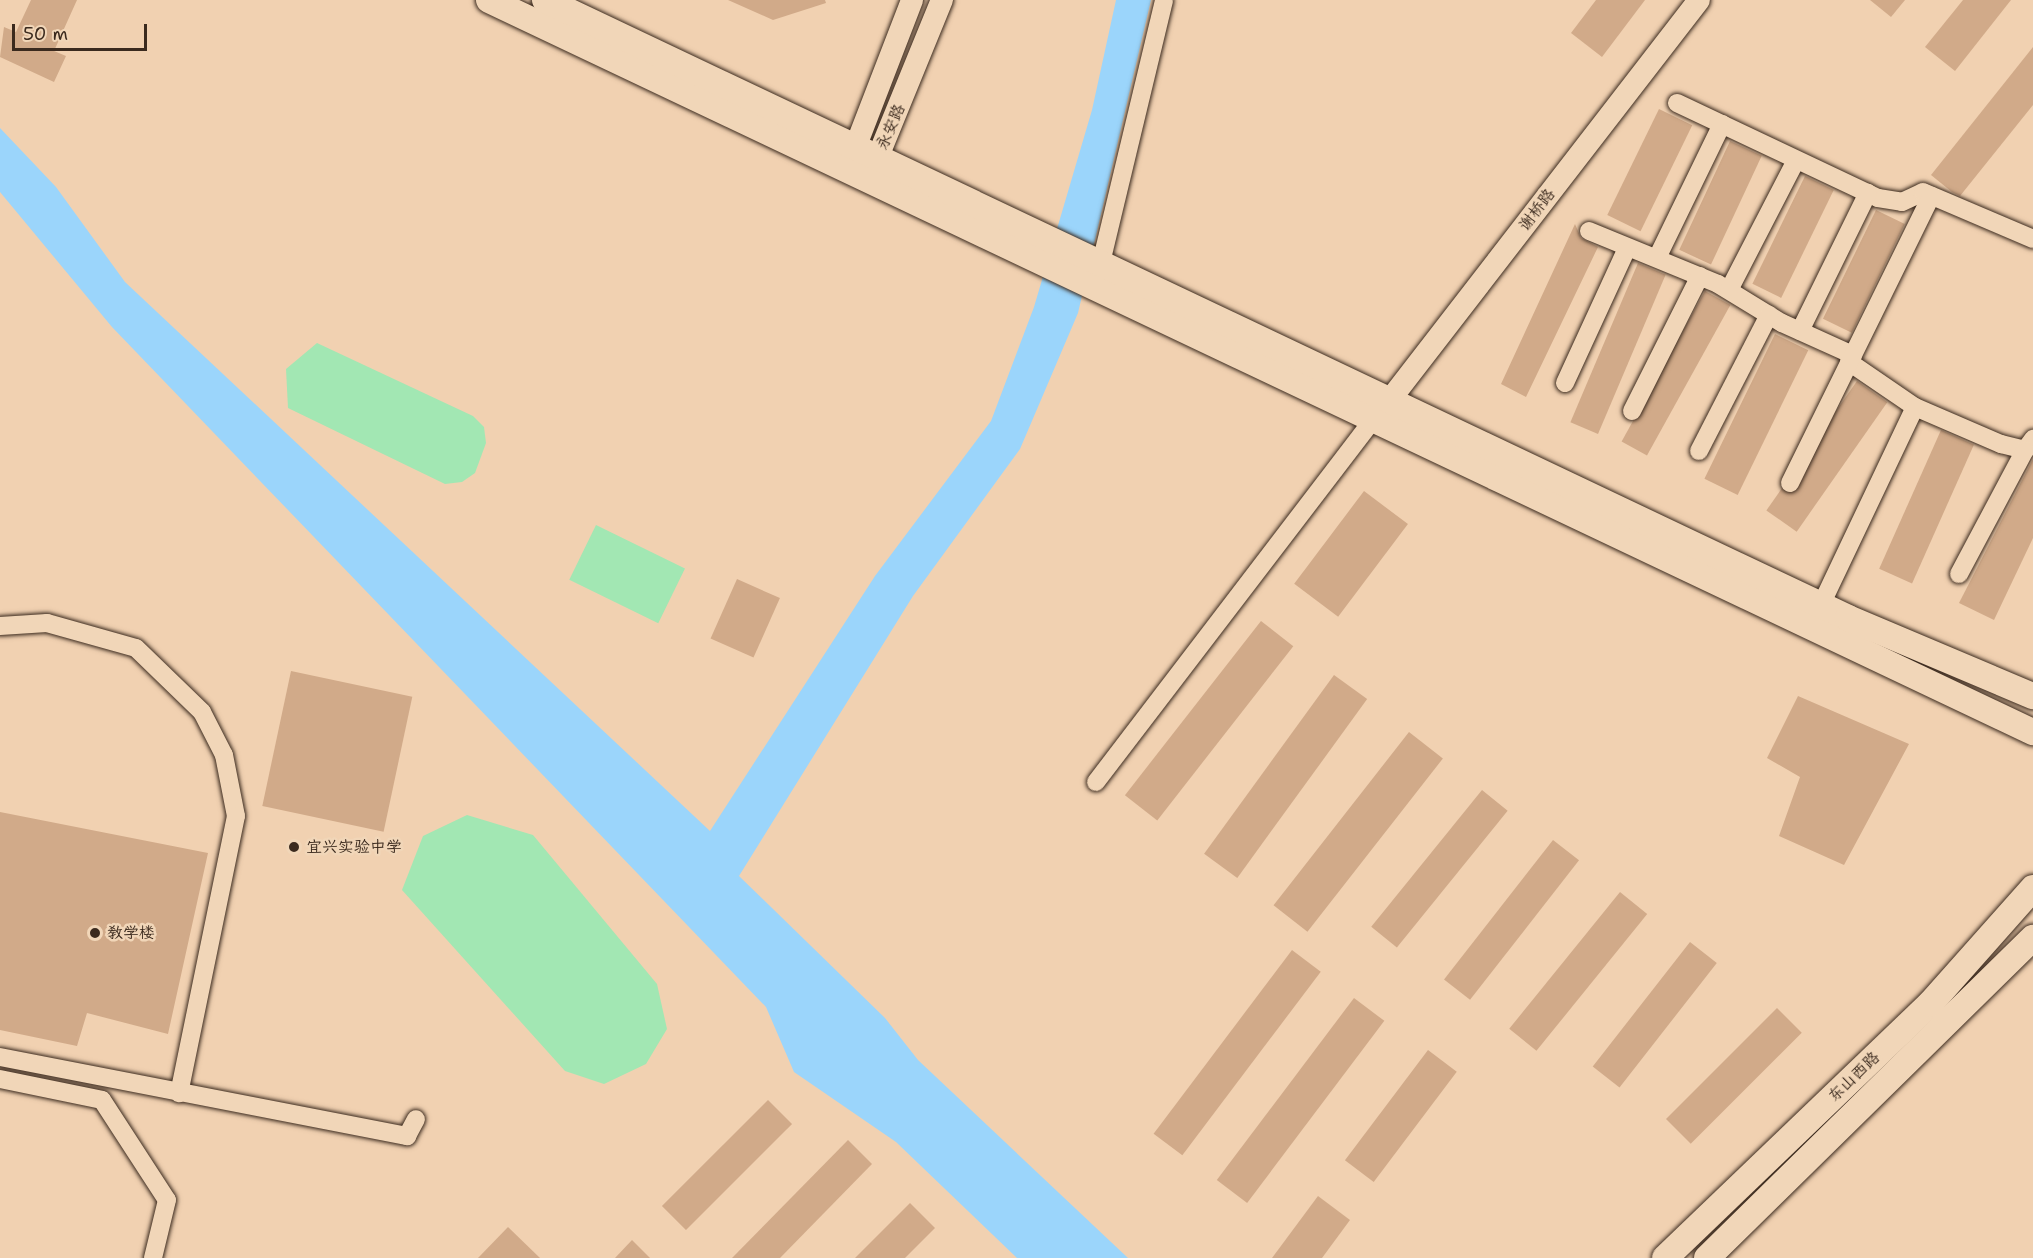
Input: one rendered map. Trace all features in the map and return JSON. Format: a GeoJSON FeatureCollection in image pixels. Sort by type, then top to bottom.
{"type":"FeatureCollection","features":[{"type":"Feature","properties":{"kind":"main road"},"geometry":{"type":"LineString","coordinates":[[489,0],[864,161]]}},
{"type":"Feature","properties":{"kind":"main road"},"geometry":{"type":"LineString","coordinates":[[545,0],[864,161],[1384,410],[2033,732]]}},
{"type":"Feature","properties":{"kind":"main road"},"geometry":{"type":"LineString","coordinates":[[1384,410],[1821,605],[2033,696]]}},
{"type":"Feature","properties":{"kind":"main road","name":"东山西路"},"geometry":{"type":"LineString","coordinates":[[1665,1258],[1930,1004],[2033,888]]}},
{"type":"Feature","properties":{"kind":"main road","name":"东山西路"},"geometry":{"type":"LineString","coordinates":[[1707,1258],[2032,940]]}},
{"type":"Feature","properties":{"kind":"street","name":"永安路"},"geometry":{"type":"LineString","coordinates":[[864,161],[912,0]]}},
{"type":"Feature","properties":{"kind":"street","name":"永安路"},"geometry":{"type":"LineString","coordinates":[[864,161],[942,0]]}},
{"type":"Feature","properties":{"kind":"street"},"geometry":{"type":"LineString","coordinates":[[1097,274],[1164,0]]}},
{"type":"Feature","properties":{"kind":"street","name":"谢桥路"},"geometry":{"type":"LineString","coordinates":[[1384,410],[1699,0]]}},
{"type":"Feature","properties":{"kind":"street"},"geometry":{"type":"LineString","coordinates":[[1677,103],[1868,193],[1902,202],[1923,192],[2033,239]]}},
{"type":"Feature","properties":{"kind":"street"},"geometry":{"type":"LineString","coordinates":[[1657,258],[1722,124]]}},
{"type":"Feature","properties":{"kind":"street"},"geometry":{"type":"LineString","coordinates":[[1729,290],[1796,160]]}},
{"type":"Feature","properties":{"kind":"street"},"geometry":{"type":"LineString","coordinates":[[1800,331],[1868,193]]}},
{"type":"Feature","properties":{"kind":"street"},"geometry":{"type":"LineString","coordinates":[[1790,483],[1930,196]]}},
{"type":"Feature","properties":{"kind":"street"},"geometry":{"type":"LineString","coordinates":[[1589,231],[1729,290],[1769,315],[1851,358],[1915,407],[2029,445],[1959,574]]}},
{"type":"Feature","properties":{"kind":"street"},"geometry":{"type":"LineString","coordinates":[[1565,383],[1627,248]]}},
{"type":"Feature","properties":{"kind":"street"},"geometry":{"type":"LineString","coordinates":[[1632,411],[1700,276]]}},
{"type":"Feature","properties":{"kind":"street"},"geometry":{"type":"LineString","coordinates":[[1699,451],[1769,315]]}},
{"type":"Feature","properties":{"kind":"street"},"geometry":{"type":"LineString","coordinates":[[1821,605],[1915,407]]}},
{"type":"Feature","properties":{"kind":"street"},"geometry":{"type":"LineString","coordinates":[[1096,782],[1384,410]]}},
{"type":"Feature","properties":{"kind":"street"},"geometry":{"type":"LineString","coordinates":[[0,626],[47,623],[136,648],[202,712],[224,755],[236,816],[179,1093]]}},
{"type":"Feature","properties":{"kind":"street"},"geometry":{"type":"LineString","coordinates":[[0,1057],[407,1136],[416,1119]]}},
{"type":"Feature","properties":{"kind":"street"},"geometry":{"type":"LineString","coordinates":[[0,1078],[102,1100],[167,1200],[153,1258]]}},
{"type":"Feature","properties":{"kind":"green space"},"geometry":{"type":"Polygon","coordinates":[[[317,343],[473,416],[484,427],[486,443],[475,473],[462,482],[445,484],[288,408],[286,369],[317,343]]]}},
{"type":"Feature","properties":{"kind":"green space"},"geometry":{"type":"Polygon","coordinates":[[[596,525],[685,568],[658,623],[569,580],[596,525]]]}},
{"type":"Feature","properties":{"kind":"green space"},"geometry":{"type":"Polygon","coordinates":[[[467,815],[533,835],[657,984],[667,1029],[646,1064],[604,1084],[565,1071],[402,890],[423,836],[467,815]]]}},
{"type":"Feature","properties":{"kind":"water"},"geometry":{"type":"Polygon","coordinates":[[[1116,0],[1151,0],[1078,313],[1020,449],[913,596],[739,876],[885,1018],[918,1060],[1128,1258],[1017,1258],[896,1142],[794,1072],[766,1007],[112,327],[0,192],[0,128],[56,187],[125,282],[710,831],[875,576],[991,421],[1034,307],[1092,110],[1116,0]]]}},
{"type":"Feature","properties":{"kind":"building"},"geometry":{"type":"Polygon","coordinates":[[[31,0],[77,0],[54,51],[66,56],[54,82],[0,57],[4,27],[16,32],[31,0]]]}},
{"type":"Feature","properties":{"kind":"building"},"geometry":{"type":"Polygon","coordinates":[[[728,0],[825,0],[826,3],[773,20],[728,0]]]}},
{"type":"Feature","properties":{"kind":"building"},"geometry":{"type":"Polygon","coordinates":[[[1596,0],[1645,0],[1602,57],[1571,33],[1596,0]]]}},
{"type":"Feature","properties":{"kind":"building"},"geometry":{"type":"Polygon","coordinates":[[[1870,0],[1905,0],[1891,17],[1870,0]]]}},
{"type":"Feature","properties":{"kind":"building"},"geometry":{"type":"Polygon","coordinates":[[[1963,0],[2011,0],[1955,71],[1925,47],[1963,0]]]}},
{"type":"Feature","properties":{"kind":"building"},"geometry":{"type":"Polygon","coordinates":[[[2033,47],[2033,105],[1960,196],[1952,192],[1931,175],[2033,47]]]}},
{"type":"Feature","properties":{"kind":"building"},"geometry":{"type":"Polygon","coordinates":[[[1659,109],[1692,125],[1641,231],[1607,215],[1659,109]]]}},
{"type":"Feature","properties":{"kind":"building"},"geometry":{"type":"Polygon","coordinates":[[[1730,141],[1762,156],[1711,265],[1679,250],[1730,141]]]}},
{"type":"Feature","properties":{"kind":"building"},"geometry":{"type":"Polygon","coordinates":[[[1805,176],[1834,190],[1781,298],[1752,284],[1805,176]]]}},
{"type":"Feature","properties":{"kind":"building"},"geometry":{"type":"Polygon","coordinates":[[[1876,210],[1905,224],[1852,333],[1823,319],[1876,210]]]}},
{"type":"Feature","properties":{"kind":"building"},"geometry":{"type":"Polygon","coordinates":[[[1575,224],[1581,238],[1598,247],[1526,397],[1501,384],[1575,224]]]}},
{"type":"Feature","properties":{"kind":"building"},"geometry":{"type":"Polygon","coordinates":[[[1638,263],[1666,275],[1598,434],[1570,422],[1638,263]]]}},
{"type":"Feature","properties":{"kind":"building"},"geometry":{"type":"Polygon","coordinates":[[[1705,291],[1730,305],[1647,455],[1622,441],[1705,291]]]}},
{"type":"Feature","properties":{"kind":"building"},"geometry":{"type":"Polygon","coordinates":[[[1775,334],[1808,350],[1738,495],[1704,479],[1775,334]]]}},
{"type":"Feature","properties":{"kind":"building"},"geometry":{"type":"Polygon","coordinates":[[[1857,381],[1887,402],[1797,532],[1766,510],[1857,381]]]}},
{"type":"Feature","properties":{"kind":"building"},"geometry":{"type":"Polygon","coordinates":[[[1941,430],[1974,445],[1912,584],[1879,569],[1941,430]]]}},
{"type":"Feature","properties":{"kind":"building"},"geometry":{"type":"Polygon","coordinates":[[[2033,459],[2033,538],[1994,620],[1959,603],[2033,459]]]}},
{"type":"Feature","properties":{"kind":"building"},"geometry":{"type":"Polygon","coordinates":[[[1364,491],[1408,524],[1338,617],[1294,584],[1364,491]]]}},
{"type":"Feature","properties":{"kind":"building"},"geometry":{"type":"Polygon","coordinates":[[[737,579],[780,598],[753,657],[711,638],[737,579]]]}},
{"type":"Feature","properties":{"kind":"building"},"geometry":{"type":"Polygon","coordinates":[[[1261,621],[1293,646],[1157,820],[1125,795],[1261,621]]]}},
{"type":"Feature","properties":{"kind":"building"},"geometry":{"type":"Polygon","coordinates":[[[291,671],[412,697],[384,832],[262,806],[291,671]]]}},
{"type":"Feature","properties":{"kind":"building"},"geometry":{"type":"Polygon","coordinates":[[[1334,675],[1367,699],[1237,878],[1204,854],[1334,675]]]}},
{"type":"Feature","properties":{"kind":"building"},"geometry":{"type":"Polygon","coordinates":[[[1798,696],[1909,744],[1844,865],[1779,836],[1800,777],[1767,758],[1798,696]]]}},
{"type":"Feature","properties":{"kind":"building"},"geometry":{"type":"Polygon","coordinates":[[[1409,732],[1443,758],[1307,932],[1274,905],[1409,732]]]}},
{"type":"Feature","properties":{"kind":"building"},"geometry":{"type":"Polygon","coordinates":[[[1482,790],[1508,811],[1397,948],[1371,927],[1482,790]]]}},
{"type":"Feature","properties":{"kind":"building","name":"教学楼"},"geometry":{"type":"Polygon","coordinates":[[[0,812],[208,853],[168,1034],[87,1013],[77,1046],[0,1030],[0,812]]]}},
{"type":"Feature","properties":{"kind":"building"},"geometry":{"type":"Polygon","coordinates":[[[1553,840],[1579,860],[1470,1000],[1444,979],[1553,840]]]}},
{"type":"Feature","properties":{"kind":"building"},"geometry":{"type":"Polygon","coordinates":[[[1620,892],[1647,914],[1536,1051],[1509,1029],[1620,892]]]}},
{"type":"Feature","properties":{"kind":"building"},"geometry":{"type":"Polygon","coordinates":[[[1690,942],[1717,963],[1620,1087],[1593,1067],[1690,942]]]}},
{"type":"Feature","properties":{"kind":"building"},"geometry":{"type":"Polygon","coordinates":[[[1292,950],[1321,972],[1182,1155],[1154,1134],[1292,950]]]}},
{"type":"Feature","properties":{"kind":"building"},"geometry":{"type":"Polygon","coordinates":[[[1354,998],[1384,1021],[1247,1203],[1217,1180],[1354,998]]]}},
{"type":"Feature","properties":{"kind":"building"},"geometry":{"type":"Polygon","coordinates":[[[1777,1008],[1802,1033],[1691,1144],[1666,1119],[1777,1008]]]}},
{"type":"Feature","properties":{"kind":"building"},"geometry":{"type":"Polygon","coordinates":[[[1428,1050],[1457,1072],[1374,1182],[1345,1160],[1428,1050]]]}},
{"type":"Feature","properties":{"kind":"building"},"geometry":{"type":"Polygon","coordinates":[[[768,1100],[792,1124],[686,1230],[662,1206],[768,1100]]]}},
{"type":"Feature","properties":{"kind":"building"},"geometry":{"type":"Polygon","coordinates":[[[848,1140],[872,1164],[780,1258],[732,1258],[848,1140]]]}},
{"type":"Feature","properties":{"kind":"building"},"geometry":{"type":"Polygon","coordinates":[[[1318,1196],[1350,1220],[1322,1258],[1272,1258],[1318,1196]]]}},
{"type":"Feature","properties":{"kind":"building"},"geometry":{"type":"Polygon","coordinates":[[[910,1203],[935,1228],[905,1258],[855,1258],[910,1203]]]}},
{"type":"Feature","properties":{"kind":"building"},"geometry":{"type":"Polygon","coordinates":[[[508,1227],[540,1258],[478,1258],[508,1227]]]}},
{"type":"Feature","properties":{"kind":"building"},"geometry":{"type":"Polygon","coordinates":[[[632,1240],[650,1258],[615,1258],[632,1240]]]}},
{"type":"Feature","properties":{"kind":"place","name":"宜兴实验中学"},"geometry":{"type":"Point","coordinates":[294,847]}},
{"type":"Feature","properties":{"kind":"place","name":"教学楼"},"geometry":{"type":"Point","coordinates":[95,933]}}]}
